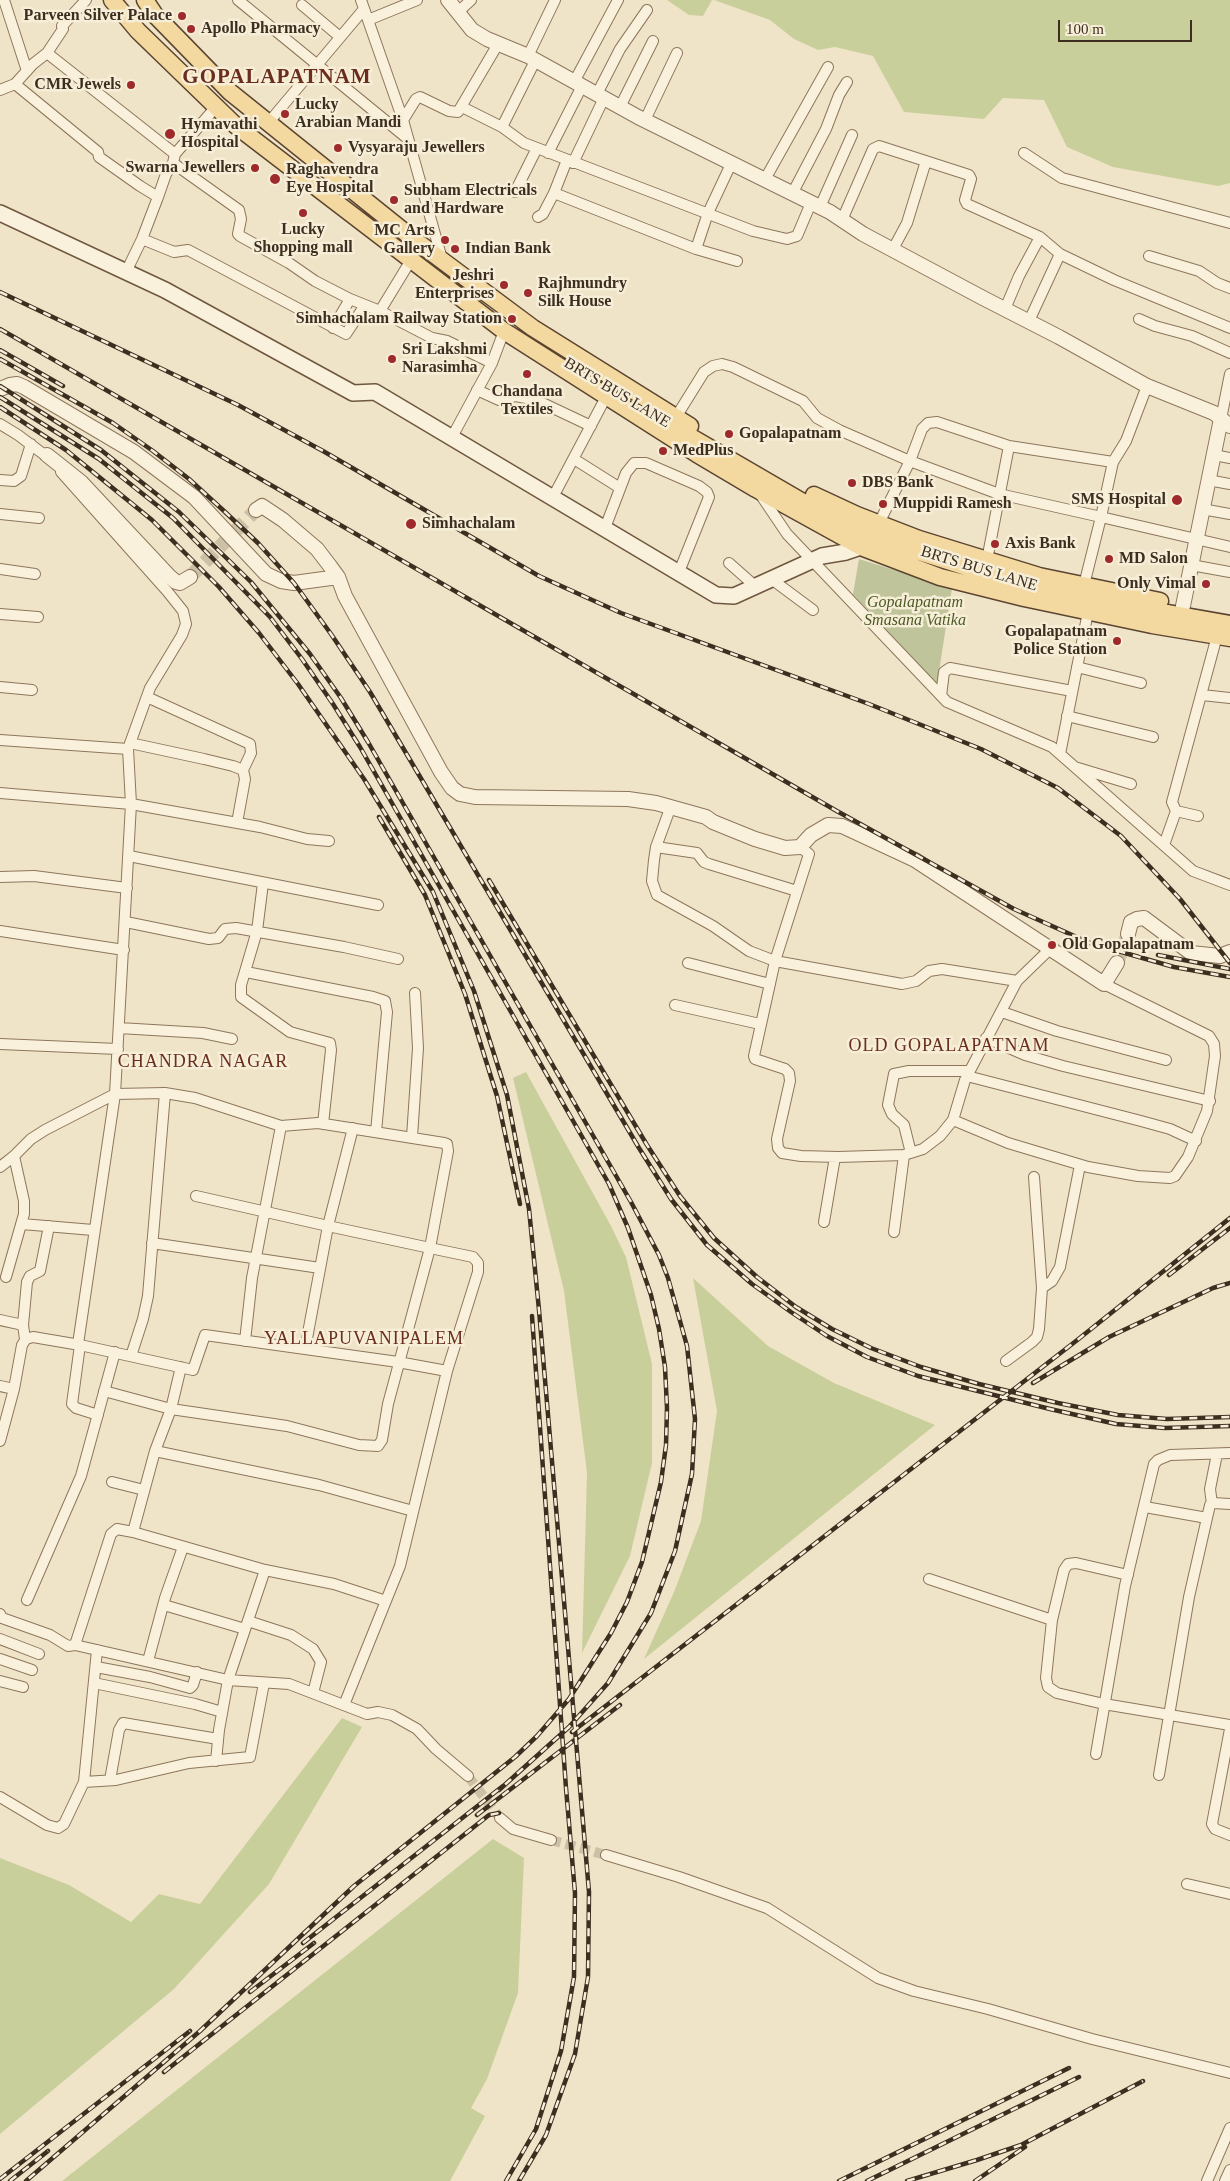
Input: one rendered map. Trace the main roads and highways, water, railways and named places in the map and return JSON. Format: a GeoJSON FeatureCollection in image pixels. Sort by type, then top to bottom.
{"type":"FeatureCollection","features":[{"type":"Feature","properties":{"kind":"main road"},"geometry":{"type":"LineString","coordinates":[[112,0],[138,31],[215,108],[504,332],[756,489],[870,535],[919,539],[1040,576],[1183,606],[1230,612]]}},
{"type":"Feature","properties":{"kind":"main road","name":"BRTS BUS LANE"},"geometry":{"type":"LineString","coordinates":[[125,0],[152,35],[182,67],[272,144],[421,256],[486,308],[581,372],[801,501],[870,535],[975,570],[1036,587],[1105,602],[1230,624]]}},
{"type":"Feature","properties":{"kind":"main road"},"geometry":{"type":"LineString","coordinates":[[145,0],[155,16],[230,92],[442,262],[532,328],[724,446],[822,500],[870,535],[940,577],[1152,626],[1223,637]]}},
{"type":"Feature","properties":{"kind":"main road"},"geometry":{"type":"LineString","coordinates":[[0,214],[126,272],[196,307],[353,393],[375,392],[721,597],[734,596],[822,556],[846,552],[870,535]]}},
{"type":"Feature","properties":{"kind":"tunnel"},"geometry":{"type":"LineString","coordinates":[[190,577],[256,510]]}},
{"type":"Feature","properties":{"kind":"tunnel"},"geometry":{"type":"LineString","coordinates":[[1117,963],[1128,934]]}},
{"type":"Feature","properties":{"kind":"tunnel"},"geometry":{"type":"LineString","coordinates":[[468,1776],[500,1818]]}},
{"type":"Feature","properties":{"kind":"tunnel"},"geometry":{"type":"LineString","coordinates":[[551,1840],[606,1855]]}},
{"type":"Feature","properties":{"kind":"railway"},"geometry":{"type":"LineString","coordinates":[[0,292],[238,405],[323,451],[539,576],[621,613],[869,704],[981,749],[1058,788],[1121,836],[1180,899],[1230,963]]}},
{"type":"Feature","properties":{"kind":"railway"},"geometry":{"type":"LineString","coordinates":[[0,329],[835,810],[1014,909],[1090,943],[1174,967],[1230,977]]}},
{"type":"Feature","properties":{"kind":"railway"},"geometry":{"type":"LineString","coordinates":[[0,350],[63,386]]}},
{"type":"Feature","properties":{"kind":"railway"},"geometry":{"type":"LineString","coordinates":[[0,359],[113,423],[153,451],[189,479],[224,511],[258,543],[294,583],[370,692],[639,1148],[671,1199],[707,1245],[752,1284],[827,1336],[867,1357],[918,1376],[1116,1424],[1165,1428],[1230,1426]]}},
{"type":"Feature","properties":{"kind":"railway"},"geometry":{"type":"LineString","coordinates":[[0,386],[101,450],[179,512],[251,582],[310,654],[341,698],[368,742],[631,1202],[659,1255],[668,1278],[687,1346],[695,1419],[692,1474],[675,1551],[651,1613],[608,1683],[569,1727],[499,1790]]}},
{"type":"Feature","properties":{"kind":"railway"},"geometry":{"type":"LineString","coordinates":[[0,397],[99,459],[173,518],[270,617],[333,704],[360,747],[609,1184],[628,1228],[651,1295],[665,1367],[667,1408],[666,1445],[661,1482],[642,1562],[627,1602],[611,1633],[569,1699],[537,1736],[515,1757],[354,1886],[200,2031],[26,2181]]}},
{"type":"Feature","properties":{"kind":"railway"},"geometry":{"type":"LineString","coordinates":[[0,407],[66,450],[152,520],[219,587],[259,633],[298,684],[364,779],[433,892],[474,991],[507,1095],[529,1209],[589,1892],[588,1977],[575,2054],[546,2135],[519,2181]]}},
{"type":"Feature","properties":{"kind":"railway"},"geometry":{"type":"LineString","coordinates":[[379,817],[425,895],[465,994],[497,1096],[520,1204]]}},
{"type":"Feature","properties":{"kind":"railway"},"geometry":{"type":"LineString","coordinates":[[489,880],[647,1145],[680,1196],[714,1238],[757,1277],[796,1307],[832,1329],[871,1348],[921,1367],[979,1384],[1118,1415],[1167,1419],[1230,1417]]}},
{"type":"Feature","properties":{"kind":"railway"},"geometry":{"type":"LineString","coordinates":[[1158,955],[1230,969]]}},
{"type":"Feature","properties":{"kind":"railway"},"geometry":{"type":"LineString","coordinates":[[572,1732],[1076,1341],[1230,1218]]}},
{"type":"Feature","properties":{"kind":"railway"},"geometry":{"type":"LineString","coordinates":[[1169,1275],[1230,1228]]}},
{"type":"Feature","properties":{"kind":"railway"},"geometry":{"type":"LineString","coordinates":[[1033,1383],[1109,1337],[1213,1288],[1230,1283]]}},
{"type":"Feature","properties":{"kind":"railway"},"geometry":{"type":"LineString","coordinates":[[506,2181],[536,2129],[561,2051],[574,1977],[575,1893],[532,1316]]}},
{"type":"Feature","properties":{"kind":"railway"},"geometry":{"type":"LineString","coordinates":[[477,1815],[620,1705]]}},
{"type":"Feature","properties":{"kind":"railway"},"geometry":{"type":"LineString","coordinates":[[303,1943],[503,1786]]}},
{"type":"Feature","properties":{"kind":"railway"},"geometry":{"type":"LineString","coordinates":[[164,2072],[489,1815],[499,1813]]}},
{"type":"Feature","properties":{"kind":"railway"},"geometry":{"type":"LineString","coordinates":[[250,1992],[314,1943]]}},
{"type":"Feature","properties":{"kind":"railway"},"geometry":{"type":"LineString","coordinates":[[0,2179],[190,2031]]}},
{"type":"Feature","properties":{"kind":"railway"},"geometry":{"type":"LineString","coordinates":[[839,2181],[1069,2068]]}},
{"type":"Feature","properties":{"kind":"railway"},"geometry":{"type":"LineString","coordinates":[[867,2181],[1079,2077]]}},
{"type":"Feature","properties":{"kind":"railway"},"geometry":{"type":"LineString","coordinates":[[907,2181],[1021,2145],[1143,2081]]}},
{"type":"Feature","properties":{"kind":"railway"},"geometry":{"type":"LineString","coordinates":[[975,2181],[1025,2147]]}},
{"type":"Feature","properties":{"kind":"railway"},"geometry":{"type":"LineString","coordinates":[[10,2181],[48,2151]]}},
{"type":"Feature","properties":{"kind":"place","name":"Parveen Silver Palace"},"geometry":{"type":"Point","coordinates":[182,16]}},
{"type":"Feature","properties":{"kind":"place","name":"Apollo Pharmacy"},"geometry":{"type":"Point","coordinates":[191,29]}},
{"type":"Feature","properties":{"kind":"place","name":"CMR Jewels"},"geometry":{"type":"Point","coordinates":[131,85]}},
{"type":"Feature","properties":{"kind":"place","name":"Lucky Arabian Mandi"},"geometry":{"type":"Point","coordinates":[285,114]}},
{"type":"Feature","properties":{"kind":"place","name":"Hymavathi Hospital"},"geometry":{"type":"Point","coordinates":[170,134]}},
{"type":"Feature","properties":{"kind":"place","name":"Vysyaraju Jewellers"},"geometry":{"type":"Point","coordinates":[338,148]}},
{"type":"Feature","properties":{"kind":"place","name":"Swarna Jewellers"},"geometry":{"type":"Point","coordinates":[255,168]}},
{"type":"Feature","properties":{"kind":"place","name":"Raghavendra Eye Hospital"},"geometry":{"type":"Point","coordinates":[275,179]}},
{"type":"Feature","properties":{"kind":"place","name":"Subham Electricals and Hardware"},"geometry":{"type":"Point","coordinates":[394,200]}},
{"type":"Feature","properties":{"kind":"place","name":"Lucky Shopping mall"},"geometry":{"type":"Point","coordinates":[303,213]}},
{"type":"Feature","properties":{"kind":"place","name":"MC Arts Gallery"},"geometry":{"type":"Point","coordinates":[445,240]}},
{"type":"Feature","properties":{"kind":"place","name":"Indian Bank"},"geometry":{"type":"Point","coordinates":[455,249]}},
{"type":"Feature","properties":{"kind":"place","name":"Jeshri Enterprises"},"geometry":{"type":"Point","coordinates":[504,285]}},
{"type":"Feature","properties":{"kind":"place","name":"Rajhmundry Silk House"},"geometry":{"type":"Point","coordinates":[528,293]}},
{"type":"Feature","properties":{"kind":"place","name":"Simhachalam Railway Station"},"geometry":{"type":"Point","coordinates":[512,319]}},
{"type":"Feature","properties":{"kind":"place","name":"Sri Lakshmi Narasimha"},"geometry":{"type":"Point","coordinates":[392,359]}},
{"type":"Feature","properties":{"kind":"place","name":"Chandana Textiles"},"geometry":{"type":"Point","coordinates":[527,374]}},
{"type":"Feature","properties":{"kind":"place","name":"Gopalapatnam"},"geometry":{"type":"Point","coordinates":[729,434]}},
{"type":"Feature","properties":{"kind":"place","name":"MedPlus"},"geometry":{"type":"Point","coordinates":[663,451]}},
{"type":"Feature","properties":{"kind":"place","name":"DBS Bank"},"geometry":{"type":"Point","coordinates":[852,483]}},
{"type":"Feature","properties":{"kind":"place","name":"SMS Hospital"},"geometry":{"type":"Point","coordinates":[1177,500]}},
{"type":"Feature","properties":{"kind":"place","name":"Muppidi Ramesh"},"geometry":{"type":"Point","coordinates":[883,504]}},
{"type":"Feature","properties":{"kind":"place","name":"Simhachalam"},"geometry":{"type":"Point","coordinates":[411,524]}},
{"type":"Feature","properties":{"kind":"place","name":"Axis Bank"},"geometry":{"type":"Point","coordinates":[995,544]}},
{"type":"Feature","properties":{"kind":"place","name":"MD Salon"},"geometry":{"type":"Point","coordinates":[1109,559]}},
{"type":"Feature","properties":{"kind":"place","name":"Only Vimal"},"geometry":{"type":"Point","coordinates":[1206,584]}},
{"type":"Feature","properties":{"kind":"place","name":"Gopalapatnam Police Station"},"geometry":{"type":"Point","coordinates":[1117,641]}},
{"type":"Feature","properties":{"kind":"place","name":"Old Gopalapatnam"},"geometry":{"type":"Point","coordinates":[1052,945]}},
{"type":"Feature","properties":{"kind":"district","name":"GOPALAPATNAM"},"geometry":{"type":"Point","coordinates":[277,78]}},
{"type":"Feature","properties":{"kind":"district","name":"OLD GOPALAPATNAM"},"geometry":{"type":"Point","coordinates":[949,1046]}},
{"type":"Feature","properties":{"kind":"district","name":"CHANDRA NAGAR"},"geometry":{"type":"Point","coordinates":[203,1062]}},
{"type":"Feature","properties":{"kind":"district","name":"YALLAPUVANIPALEM"},"geometry":{"type":"Point","coordinates":[364,1339]}},
{"type":"Feature","properties":{"kind":"park label","name":"Gopalapatnam Smasana Vatika"},"geometry":{"type":"Point","coordinates":[915,612]}}]}
